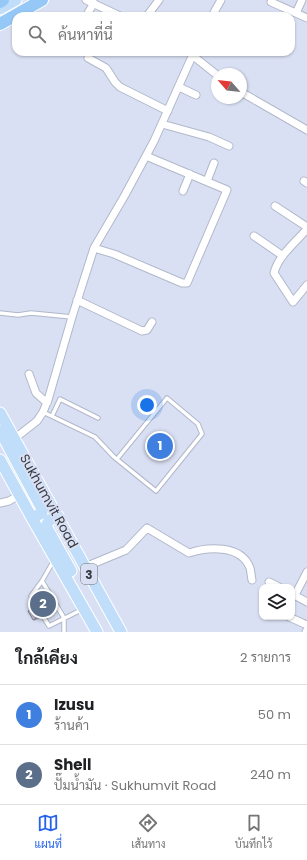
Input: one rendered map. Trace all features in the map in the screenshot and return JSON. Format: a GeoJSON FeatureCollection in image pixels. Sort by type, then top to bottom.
{"type":"FeatureCollection","features":[{"type":"Feature","properties":{"kind":"highway"},"geometry":{"type":"LineString","coordinates":[[21,12],[42,0]]}},
{"type":"Feature","properties":{"kind":"highway"},"geometry":{"type":"LineString","coordinates":[[0,24],[12,17]]}},
{"type":"Feature","properties":{"kind":"main road"},"geometry":{"type":"LineString","coordinates":[[0,10],[16,0]]}},
{"type":"Feature","properties":{"kind":"main road"},"geometry":{"type":"LineString","coordinates":[[0,18],[32,0]]}},
{"type":"Feature","properties":{"kind":"main road","name":"Sukhumvit Road"},"geometry":{"type":"LineString","coordinates":[[0,413],[121,632]]}},
{"type":"Feature","properties":{"kind":"main road"},"geometry":{"type":"LineString","coordinates":[[0,431],[42,509],[42,513],[32,518]]}},
{"type":"Feature","properties":{"kind":"main road","name":"Sukhumvit Road"},"geometry":{"type":"LineString","coordinates":[[0,460],[98,632]]}},
{"type":"Feature","properties":{"kind":"main road"},"geometry":{"type":"LineString","coordinates":[[58,516],[48,521],[46,524],[47,528],[96,617],[98,632]]}},
{"type":"Feature","properties":{"kind":"street"},"geometry":{"type":"LineString","coordinates":[[86,0],[111,12]]}},
{"type":"Feature","properties":{"kind":"street"},"geometry":{"type":"LineString","coordinates":[[151,12],[159,0]]}},
{"type":"Feature","properties":{"kind":"street"},"geometry":{"type":"LineString","coordinates":[[214,12],[221,0]]}},
{"type":"Feature","properties":{"kind":"street"},"geometry":{"type":"LineString","coordinates":[[272,0],[271,2],[291,12]]}},
{"type":"Feature","properties":{"kind":"street"},"geometry":{"type":"LineString","coordinates":[[302,0],[296,13],[307,18]]}},
{"type":"Feature","properties":{"kind":"street"},"geometry":{"type":"LineString","coordinates":[[89,12],[94,4]]}},
{"type":"Feature","properties":{"kind":"street"},"geometry":{"type":"LineString","coordinates":[[14,439],[37,420],[43,412],[94,248],[126,195],[146,156],[192,56]]}},
{"type":"Feature","properties":{"kind":"street"},"geometry":{"type":"LineString","coordinates":[[195,56],[211,70]]}},
{"type":"Feature","properties":{"kind":"street"},"geometry":{"type":"LineString","coordinates":[[88,58],[106,68],[115,82],[120,86],[168,111]]}},
{"type":"Feature","properties":{"kind":"street"},"geometry":{"type":"LineString","coordinates":[[179,87],[196,94]]}},
{"type":"Feature","properties":{"kind":"street"},"geometry":{"type":"LineString","coordinates":[[247,95],[307,130]]}},
{"type":"Feature","properties":{"kind":"street"},"geometry":{"type":"LineString","coordinates":[[162,124],[209,137],[229,146]]}},
{"type":"Feature","properties":{"kind":"street"},"geometry":{"type":"LineString","coordinates":[[94,248],[114,254],[182,283],[187,283],[227,190],[146,156]]}},
{"type":"Feature","properties":{"kind":"street"},"geometry":{"type":"LineString","coordinates":[[207,181],[214,162]]}},
{"type":"Feature","properties":{"kind":"street"},"geometry":{"type":"LineString","coordinates":[[183,191],[190,174]]}},
{"type":"Feature","properties":{"kind":"street"},"geometry":{"type":"LineString","coordinates":[[275,206],[307,228],[283,256],[275,267],[274,273],[293,302],[307,285]]}},
{"type":"Feature","properties":{"kind":"street"},"geometry":{"type":"LineString","coordinates":[[254,236],[283,256]]}},
{"type":"Feature","properties":{"kind":"street"},"geometry":{"type":"LineString","coordinates":[[77,300],[142,331],[147,330],[152,322]]}},
{"type":"Feature","properties":{"kind":"street"},"geometry":{"type":"LineString","coordinates":[[29,374],[36,393],[47,403]]}},
{"type":"Feature","properties":{"kind":"street"},"geometry":{"type":"LineString","coordinates":[[0,503],[9,501],[19,495]]}},
{"type":"Feature","properties":{"kind":"street"},"geometry":{"type":"LineString","coordinates":[[85,567],[126,550],[147,528],[189,553],[213,549],[226,549],[232,551],[244,559],[250,567],[252,580]]}},
{"type":"Feature","properties":{"kind":"street"},"geometry":{"type":"LineString","coordinates":[[295,592],[307,572]]}},
{"type":"Feature","properties":{"kind":"street"},"geometry":{"type":"LineString","coordinates":[[269,582],[273,584]]}},
{"type":"Feature","properties":{"kind":"street"},"geometry":{"type":"LineString","coordinates":[[295,596],[307,602]]}},
{"type":"Feature","properties":{"kind":"street"},"geometry":{"type":"LineString","coordinates":[[295,620],[307,625]]}},
{"type":"Feature","properties":{"kind":"lane"},"geometry":{"type":"LineString","coordinates":[[0,313],[18,315],[31,313],[72,317]]}},
{"type":"Feature","properties":{"kind":"lane"},"geometry":{"type":"LineString","coordinates":[[43,412],[95,437],[117,459],[156,491],[202,434],[198,424],[166,398],[117,459]]}},
{"type":"Feature","properties":{"kind":"lane"},"geometry":{"type":"LineString","coordinates":[[52,416],[60,399],[98,418]]}},
{"type":"Feature","properties":{"kind":"lane"},"geometry":{"type":"LineString","coordinates":[[55,558],[42,581],[31,596],[49,626],[84,609]]}},
{"type":"Feature","properties":{"kind":"lane"},"geometry":{"type":"LineString","coordinates":[[42,581],[64,618],[64,632]]}},
{"type":"Feature","properties":{"kind":"building"},"geometry":{"type":"Polygon","coordinates":[[[44,591],[54,607],[45,613],[35,597],[44,591]]]}},
{"type":"Feature","properties":{"kind":"building"},"geometry":{"type":"Polygon","coordinates":[[[34,607],[39,616],[33,620],[28,611],[34,607]]]}},
{"type":"Feature","properties":{"kind":"place","name":"Izusu"},"geometry":{"type":"Point","coordinates":[160,446]}},
{"type":"Feature","properties":{"kind":"place","name":"Shell"},"geometry":{"type":"Point","coordinates":[43,604]}}]}
